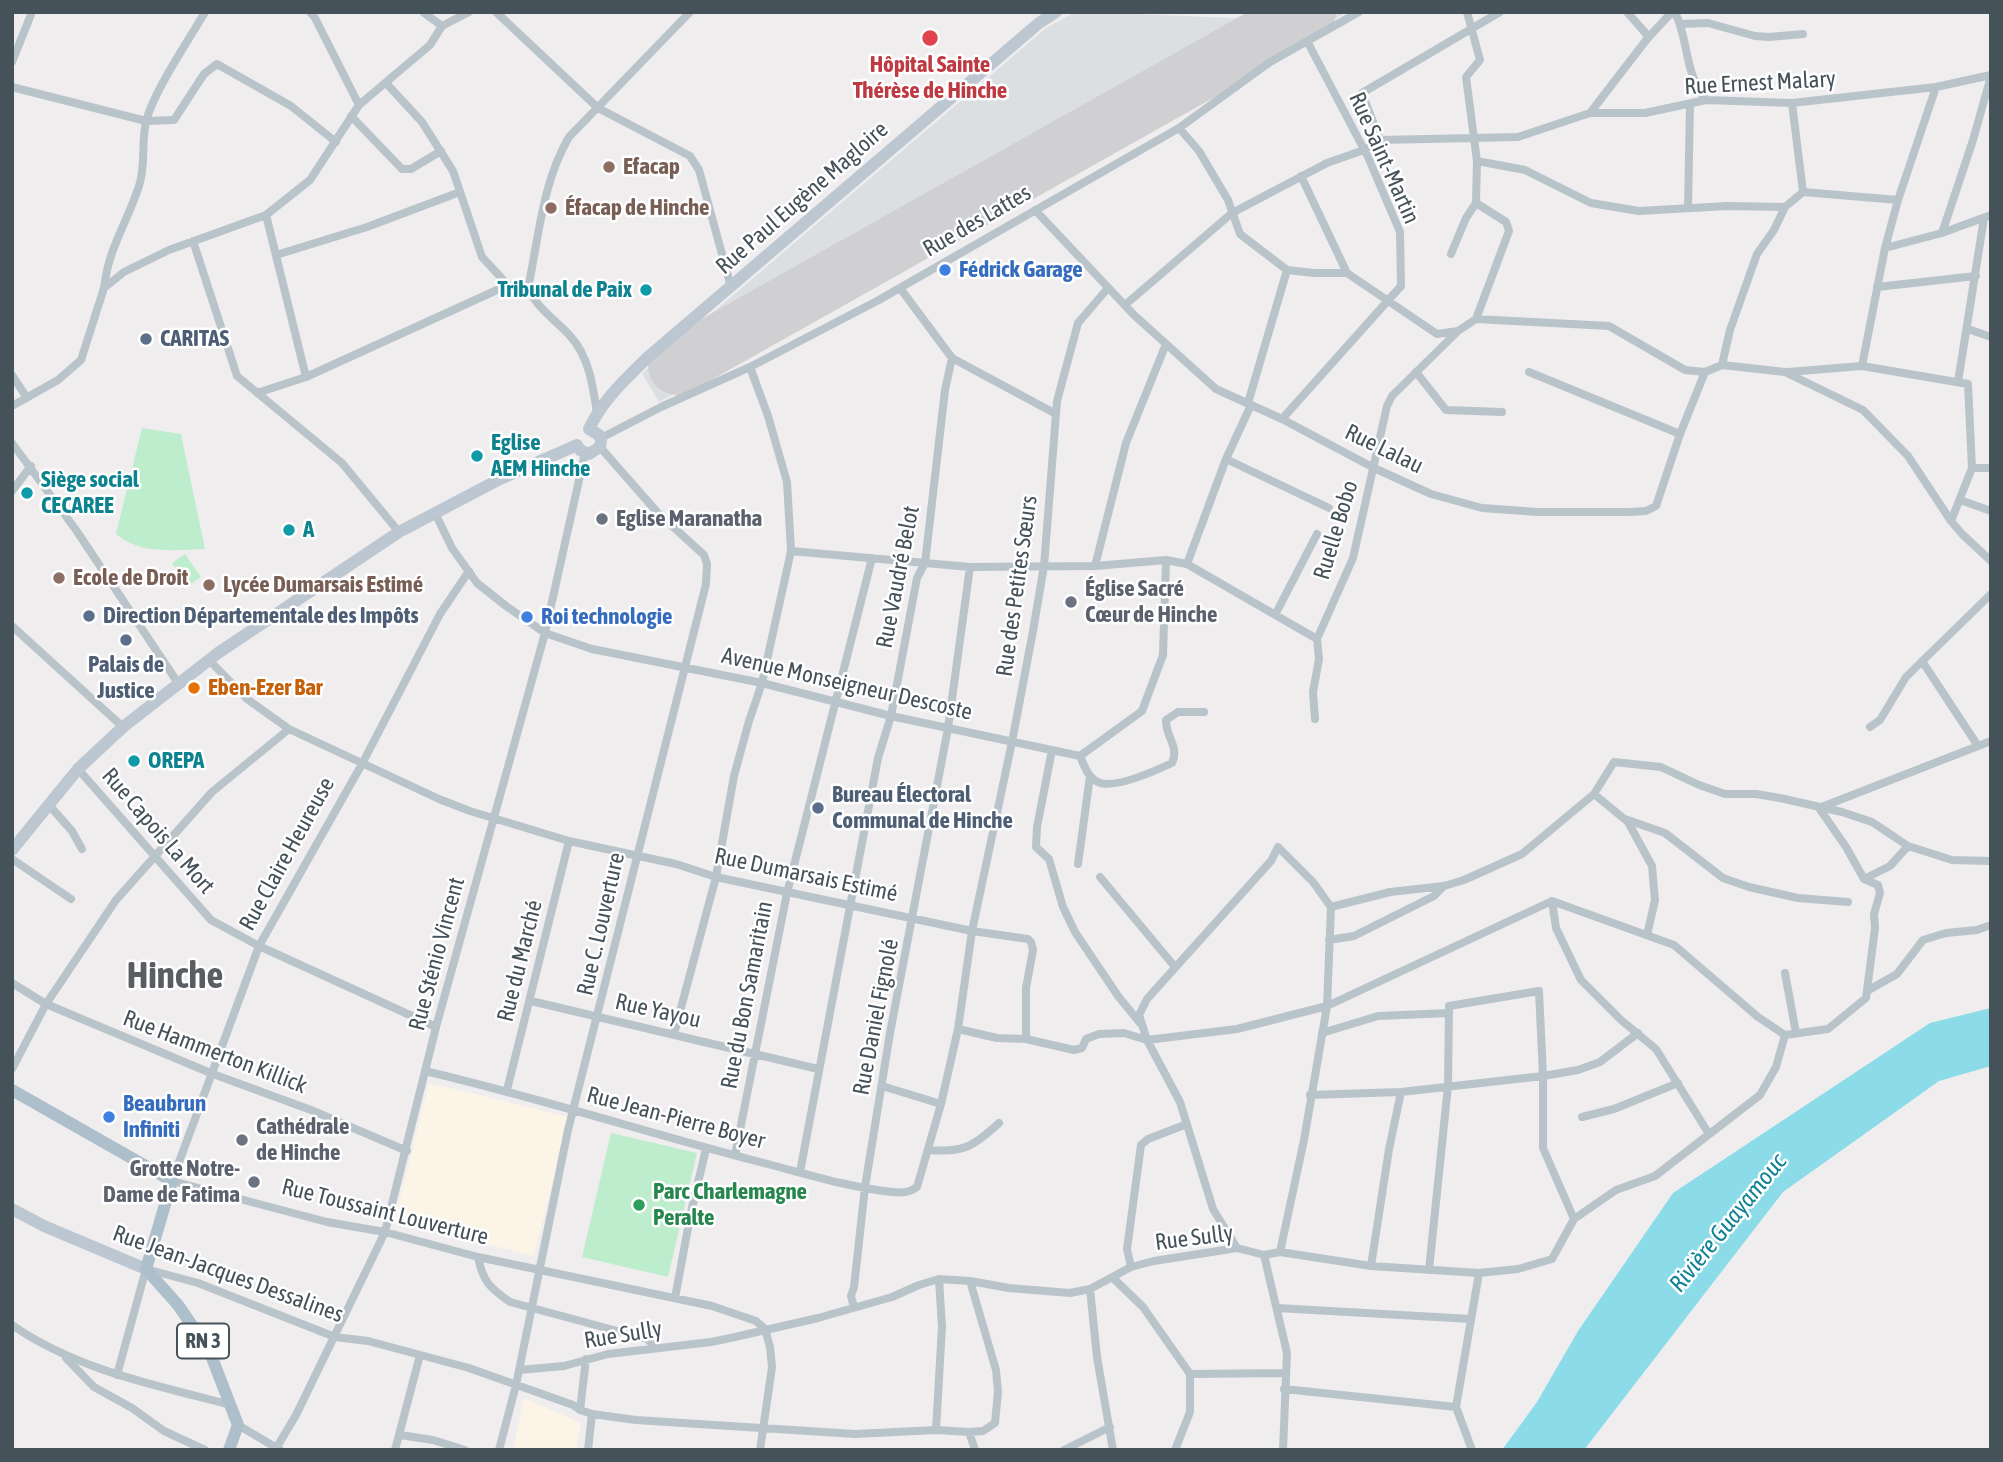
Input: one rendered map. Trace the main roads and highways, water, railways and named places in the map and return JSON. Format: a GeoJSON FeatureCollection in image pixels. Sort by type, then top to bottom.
{"type":"FeatureCollection","features":[{"type":"Feature","properties":{"kind":"main road","name":"Rue Paul Eugène Magloire"},"geometry":{"type":"LineString","coordinates":[[589,429],[613,391],[648,357],[1039,23],[1056,12]]}},
{"type":"Feature","properties":{"kind":"main road"},"geometry":{"type":"LineString","coordinates":[[12,850],[78,769],[122,727],[209,660],[399,533],[435,513],[500,479],[581,449],[592,453],[600,443],[597,432],[589,429],[581,432],[578,436],[581,449]]}},
{"type":"Feature","properties":{"kind":"main road","name":"Rue Toussaint Louverture"},"geometry":{"type":"LineString","coordinates":[[12,1090],[172,1181]]}},
{"type":"Feature","properties":{"kind":"main road","name":"Rue Claire Heureuse"},"geometry":{"type":"LineString","coordinates":[[146,1269],[172,1181]]}},
{"type":"Feature","properties":{"kind":"main road","name":"Rue Jean-Jacques Dessalines"},"geometry":{"type":"LineString","coordinates":[[12,1209],[44,1226],[146,1269]]}},
{"type":"Feature","properties":{"kind":"main road","name":"RN 3"},"geometry":{"type":"LineString","coordinates":[[146,1269],[178,1304],[209,1350],[238,1425],[229,1450]]}},
{"type":"Feature","properties":{"kind":"water","name":"Rivière Guayamouc"},"geometry":{"type":"Polygon","coordinates":[[[1991,1008],[1991,1066],[1939,1081],[1783,1192],[1584,1450],[1502,1450],[1537,1402],[1578,1331],[1673,1193],[1930,1023],[1991,1008]]]}},
{"type":"Feature","properties":{"kind":"place","name":"Hôpital Sainte Thérèse de Hinche"},"geometry":{"type":"Point","coordinates":[930,38]}},
{"type":"Feature","properties":{"kind":"place","name":"Efacap"},"geometry":{"type":"Point","coordinates":[609,167]}},
{"type":"Feature","properties":{"kind":"place","name":"Éfacap de Hinche"},"geometry":{"type":"Point","coordinates":[551,208]}},
{"type":"Feature","properties":{"kind":"place","name":"Fédrick Garage"},"geometry":{"type":"Point","coordinates":[945,270]}},
{"type":"Feature","properties":{"kind":"place","name":"Tribunal de Paix"},"geometry":{"type":"Point","coordinates":[646,290]}},
{"type":"Feature","properties":{"kind":"place","name":"CARITAS"},"geometry":{"type":"Point","coordinates":[146,339]}},
{"type":"Feature","properties":{"kind":"place","name":"Eglise AEM Hinche"},"geometry":{"type":"Point","coordinates":[477,456]}},
{"type":"Feature","properties":{"kind":"place","name":"Siège social CECAREE"},"geometry":{"type":"Point","coordinates":[27,493]}},
{"type":"Feature","properties":{"kind":"place","name":"Eglise Maranatha"},"geometry":{"type":"Point","coordinates":[602,519]}},
{"type":"Feature","properties":{"kind":"place","name":"A"},"geometry":{"type":"Point","coordinates":[289,530]}},
{"type":"Feature","properties":{"kind":"place","name":"Ecole de Droit"},"geometry":{"type":"Point","coordinates":[59,578]}},
{"type":"Feature","properties":{"kind":"place","name":"Lycée Dumarsais Estimé"},"geometry":{"type":"Point","coordinates":[209,585]}},
{"type":"Feature","properties":{"kind":"place","name":"Église Sacré Cœur de Hinche"},"geometry":{"type":"Point","coordinates":[1071,602]}},
{"type":"Feature","properties":{"kind":"place","name":"Direction Départementale des Impôts"},"geometry":{"type":"Point","coordinates":[89,616]}},
{"type":"Feature","properties":{"kind":"place","name":"Roi technologie"},"geometry":{"type":"Point","coordinates":[527,617]}},
{"type":"Feature","properties":{"kind":"place","name":"Palais de Justice"},"geometry":{"type":"Point","coordinates":[126,640]}},
{"type":"Feature","properties":{"kind":"place","name":"Eben-Ezer Bar"},"geometry":{"type":"Point","coordinates":[194,688]}},
{"type":"Feature","properties":{"kind":"place","name":"OREPA"},"geometry":{"type":"Point","coordinates":[134,761]}},
{"type":"Feature","properties":{"kind":"place","name":"Bureau Électoral Communal de Hinche"},"geometry":{"type":"Point","coordinates":[818,808]}},
{"type":"Feature","properties":{"kind":"place","name":"Beaubrun Infiniti"},"geometry":{"type":"Point","coordinates":[109,1117]}},
{"type":"Feature","properties":{"kind":"place","name":"Cathédrale de Hinche"},"geometry":{"type":"Point","coordinates":[242,1140]}},
{"type":"Feature","properties":{"kind":"place","name":"Grotte Notre- Dame de Fatima"},"geometry":{"type":"Point","coordinates":[254,1182]}},
{"type":"Feature","properties":{"kind":"place","name":"Parc Charlemagne Peralte"},"geometry":{"type":"Point","coordinates":[639,1205]}},
{"type":"Feature","properties":{"kind":"district","name":"Hinche"},"geometry":{"type":"Point","coordinates":[175,976]}}]}
